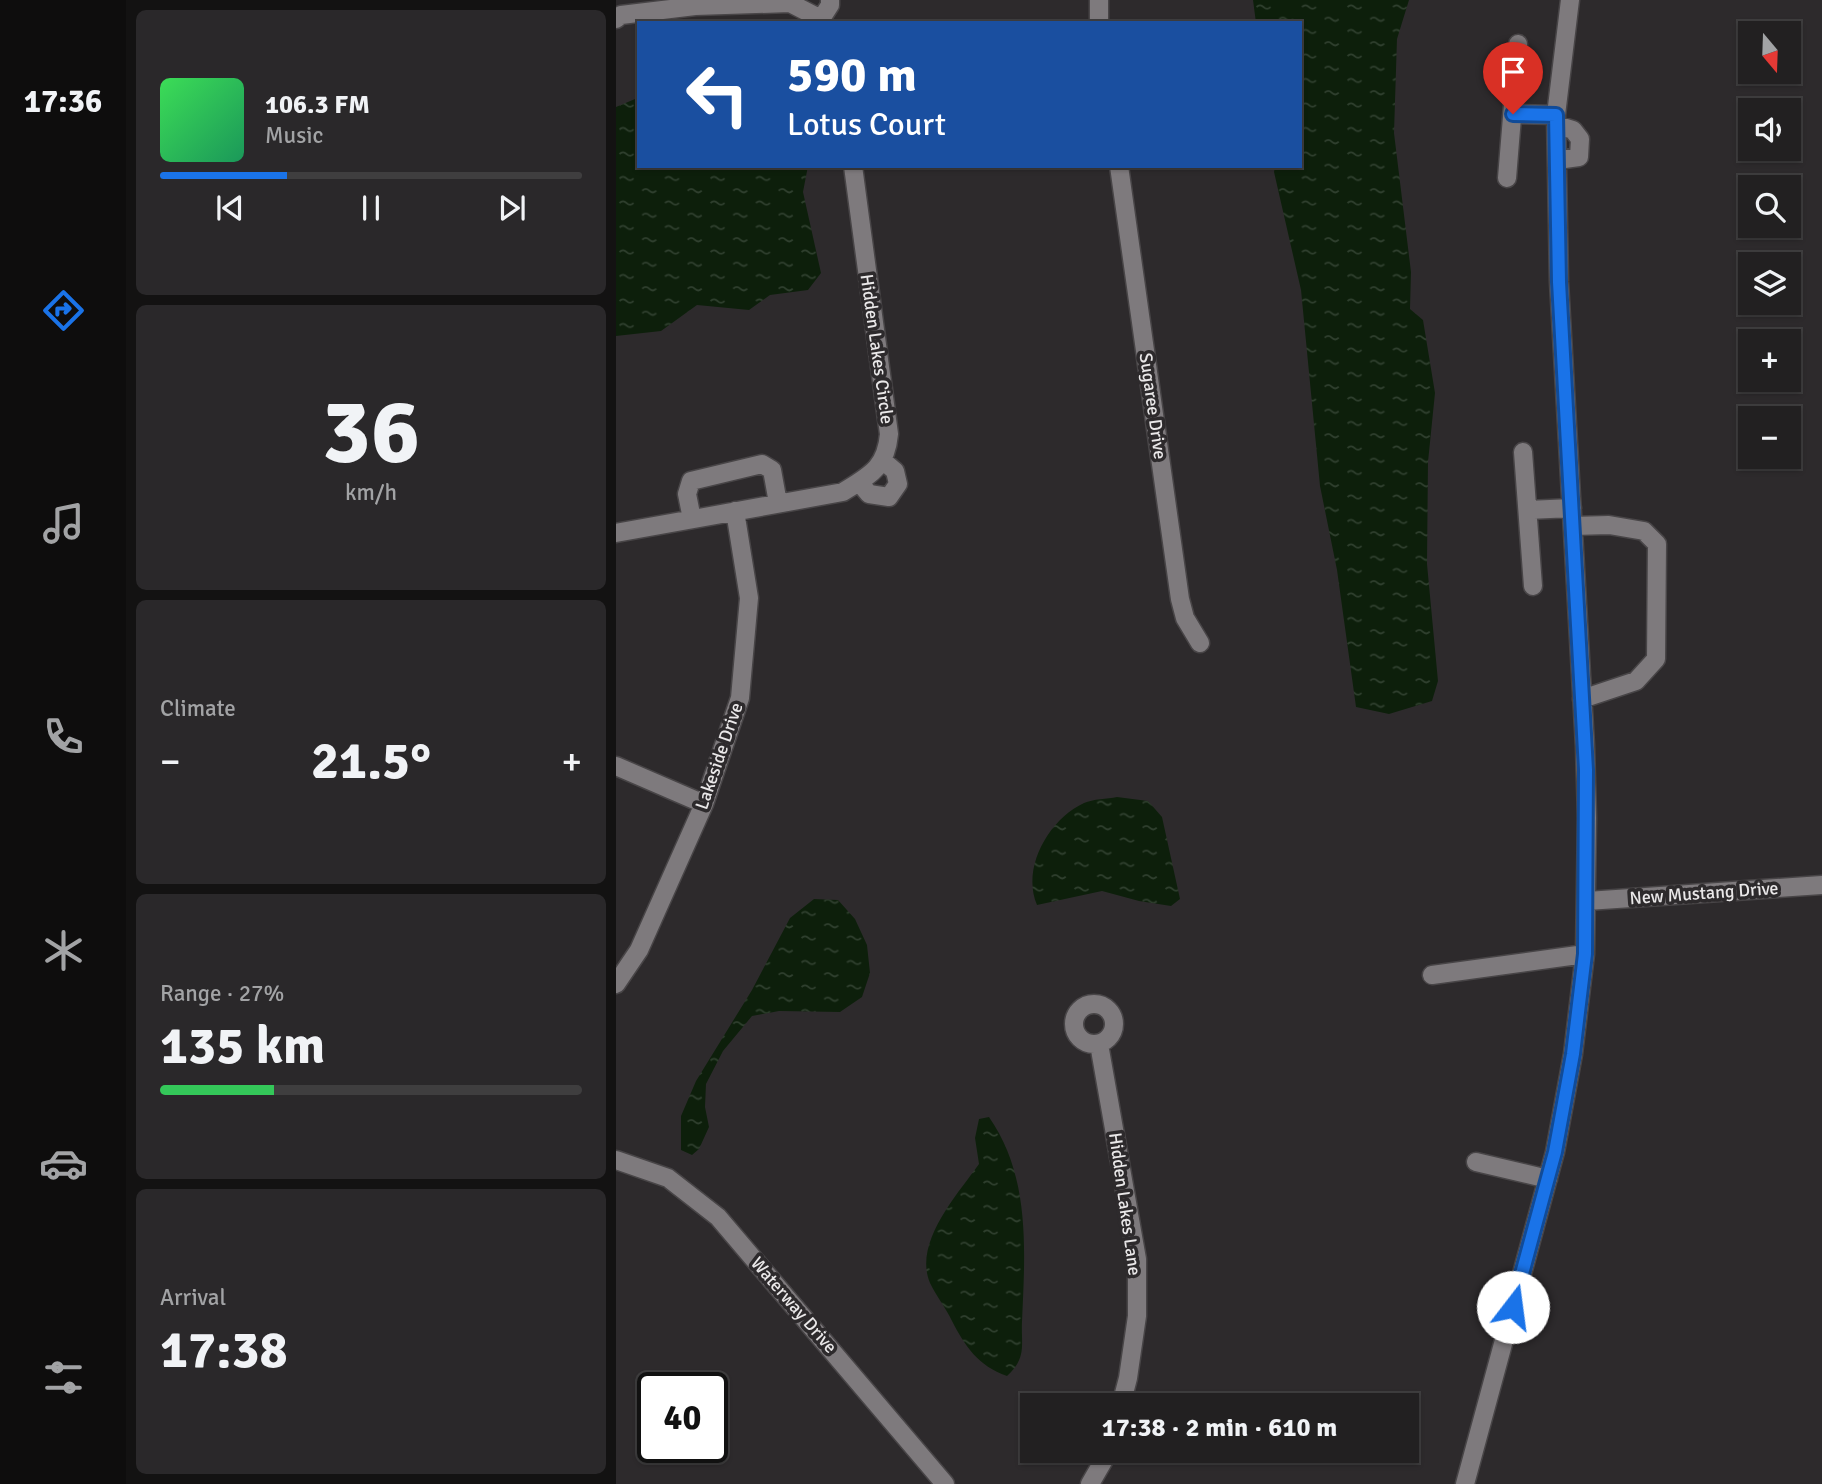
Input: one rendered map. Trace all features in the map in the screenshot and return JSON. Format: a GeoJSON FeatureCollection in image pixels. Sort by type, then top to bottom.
{"type":"FeatureCollection","features":[{"type":"Feature","properties":{"kind":"street"},"geometry":{"type":"LineString","coordinates":[[616,19],[621,15],[695,3],[791,2],[823,21],[830,0]]}},
{"type":"Feature","properties":{"kind":"street"},"geometry":{"type":"LineString","coordinates":[[1099,0],[1099,21]]}},
{"type":"Feature","properties":{"kind":"street"},"geometry":{"type":"LineString","coordinates":[[1465,1484],[1555,1152],[1573,1054],[1585,954],[1587,818],[1573,508],[1559,282],[1557,160],[1557,120],[1570,0]]}},
{"type":"Feature","properties":{"kind":"street"},"geometry":{"type":"LineString","coordinates":[[1507,178],[1518,44]]}},
{"type":"Feature","properties":{"kind":"street"},"geometry":{"type":"LineString","coordinates":[[1513,114],[1557,120]]}},
{"type":"Feature","properties":{"kind":"street","name":"Hidden Lakes Circle"},"geometry":{"type":"LineString","coordinates":[[853,168],[889,434],[887,454],[882,460]]}},
{"type":"Feature","properties":{"kind":"street","name":"Sugaree Drive"},"geometry":{"type":"LineString","coordinates":[[1119,168],[1180,599],[1185,618],[1200,642]]}},
{"type":"Feature","properties":{"kind":"street"},"geometry":{"type":"LineString","coordinates":[[1524,452],[1533,586]]}},
{"type":"Feature","properties":{"kind":"street"},"geometry":{"type":"LineString","coordinates":[[616,533],[843,492],[859,482],[870,476],[882,460],[895,471],[898,484],[889,497],[869,494],[859,482]]}},
{"type":"Feature","properties":{"kind":"street"},"geometry":{"type":"LineString","coordinates":[[692,519],[687,494],[691,481],[762,464],[772,470],[778,503]]}},
{"type":"Feature","properties":{"kind":"street"},"geometry":{"type":"LineString","coordinates":[[1528,510],[1573,508]]}},
{"type":"Feature","properties":{"kind":"street","name":"Lakeside Drive"},"geometry":{"type":"LineString","coordinates":[[616,984],[639,950],[704,804],[740,698],[749,598],[734,511]]}},
{"type":"Feature","properties":{"kind":"street"},"geometry":{"type":"LineString","coordinates":[[1573,526],[1609,525],[1644,531],[1657,544],[1656,659],[1636,681],[1582,699]]}},
{"type":"Feature","properties":{"kind":"street"},"geometry":{"type":"LineString","coordinates":[[616,766],[704,804]]}},
{"type":"Feature","properties":{"kind":"street","name":"New Mustang Drive"},"geometry":{"type":"LineString","coordinates":[[1587,901],[1822,885]]}},
{"type":"Feature","properties":{"kind":"street"},"geometry":{"type":"LineString","coordinates":[[1432,975],[1585,954]]}},
{"type":"Feature","properties":{"kind":"street","name":"Hidden Lakes Lane"},"geometry":{"type":"LineString","coordinates":[[1100,1044],[1137,1259],[1137,1316],[1124,1393]]}},
{"type":"Feature","properties":{"kind":"street","name":"Waterway Drive"},"geometry":{"type":"LineString","coordinates":[[616,1160],[668,1178],[718,1217],[945,1484]]}},
{"type":"Feature","properties":{"kind":"street"},"geometry":{"type":"LineString","coordinates":[[1476,1162],[1548,1179]]}},
{"type":"Feature","properties":{"kind":"street"},"geometry":{"type":"LineString","coordinates":[[1090,1484],[1102,1463]]}},
{"type":"Feature","properties":{"kind":"water"},"geometry":{"type":"Polygon","coordinates":[[[1253,0],[1409,0],[1397,39],[1394,133],[1411,272],[1410,309],[1423,320],[1435,393],[1428,462],[1427,564],[1438,681],[1432,701],[1389,714],[1356,707],[1337,570],[1320,486],[1301,290],[1274,172],[1275,168],[1302,168],[1302,21],[1256,21],[1253,0]]]}},
{"type":"Feature","properties":{"kind":"water"},"geometry":{"type":"Polygon","coordinates":[[[637,99],[637,168],[808,168],[803,192],[821,273],[808,290],[770,295],[749,310],[697,305],[661,331],[616,336],[616,107],[637,99]]]}},
{"type":"Feature","properties":{"kind":"water"},"geometry":{"type":"Polygon","coordinates":[[[1117,797],[1148,801],[1162,817],[1180,899],[1171,906],[1102,891],[1037,905],[1033,876],[1041,846],[1050,833],[1071,810],[1084,803],[1117,797]]]}},
{"type":"Feature","properties":{"kind":"water"},"geometry":{"type":"Polygon","coordinates":[[[814,899],[838,900],[855,919],[867,945],[870,973],[862,997],[840,1012],[779,1011],[752,1016],[723,1051],[706,1084],[705,1107],[709,1127],[699,1149],[692,1155],[681,1150],[681,1116],[696,1081],[752,990],[790,918],[814,899]]]}},
{"type":"Feature","properties":{"kind":"water"},"geometry":{"type":"Polygon","coordinates":[[[989,1117],[1003,1140],[1012,1164],[1019,1190],[1024,1242],[1022,1351],[1018,1363],[1007,1376],[988,1367],[967,1347],[932,1288],[926,1268],[927,1252],[940,1220],[979,1164],[975,1138],[979,1119],[989,1117]]]}},
{"type":"Feature","properties":{"kind":"route"},"geometry":{"type":"LineString","coordinates":[[1513,114],[1556,115],[1559,282],[1584,722],[1587,901],[1585,954],[1573,1054],[1555,1152],[1513,1307]]}}]}
